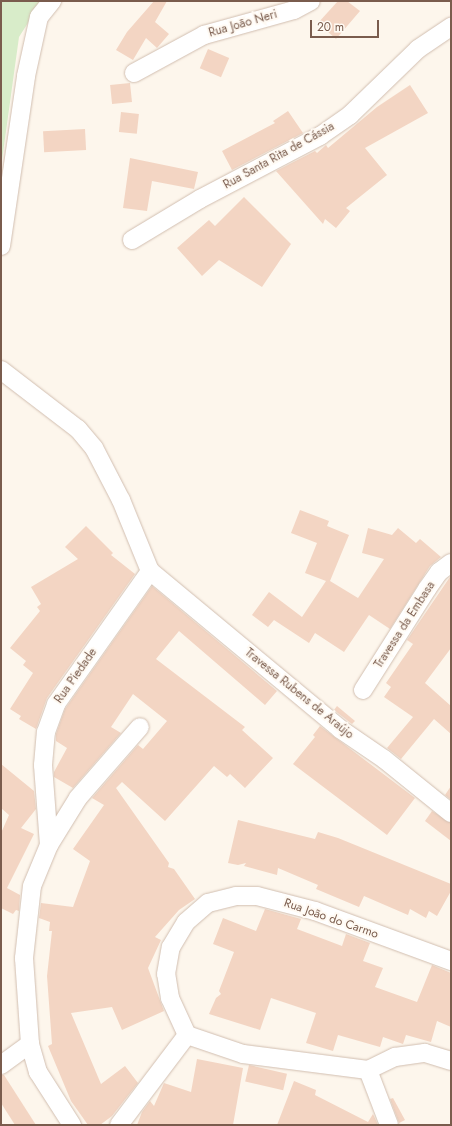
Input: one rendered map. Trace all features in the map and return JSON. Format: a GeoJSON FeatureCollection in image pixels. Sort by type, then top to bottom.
{"type":"FeatureCollection","features":[{"type":"Feature","properties":{"kind":"street"},"geometry":{"type":"LineString","coordinates":[[1,246],[26,76],[39,17],[52,1]]}},
{"type":"Feature","properties":{"kind":"street","name":"Rua João Neri"},"geometry":{"type":"LineString","coordinates":[[134,73],[204,35],[294,10],[311,1]]}},
{"type":"Feature","properties":{"kind":"street","name":"Rua Santa Rita de Cássia"},"geometry":{"type":"LineString","coordinates":[[132,240],[200,199],[320,136],[350,115],[418,49],[451,27]]}},
{"type":"Feature","properties":{"kind":"street"},"geometry":{"type":"LineString","coordinates":[[1,370],[78,428],[94,448],[121,500],[150,571]]}},
{"type":"Feature","properties":{"kind":"street","name":"Travessa da Embasa"},"geometry":{"type":"LineString","coordinates":[[362,690],[427,589],[439,572],[451,563]]}},
{"type":"Feature","properties":{"kind":"street","name":"Travessa Rubens de Araújo"},"geometry":{"type":"LineString","coordinates":[[150,571],[340,729],[384,759],[451,813]]}},
{"type":"Feature","properties":{"kind":"street","name":"Rua Piedade"},"geometry":{"type":"LineString","coordinates":[[49,845],[43,765],[46,732],[56,704],[150,571]]}},
{"type":"Feature","properties":{"kind":"street"},"geometry":{"type":"LineString","coordinates":[[72,1125],[38,1072],[30,1044],[24,958],[32,886],[49,845],[78,798],[140,727]]}},
{"type":"Feature","properties":{"kind":"street","name":"Rua João do Carmo"},"geometry":{"type":"LineString","coordinates":[[187,1035],[170,998],[167,960],[186,922],[208,903],[236,896],[258,896],[315,911],[451,961]]}},
{"type":"Feature","properties":{"kind":"street"},"geometry":{"type":"LineString","coordinates":[[119,1125],[187,1035],[243,1054],[368,1070],[395,1058],[425,1052],[451,1061]]}},
{"type":"Feature","properties":{"kind":"street"},"geometry":{"type":"LineString","coordinates":[[1,1065],[30,1044]]}},
{"type":"Feature","properties":{"kind":"street"},"geometry":{"type":"LineString","coordinates":[[368,1070],[389,1125]]}},
{"type":"Feature","properties":{"kind":"green space"},"geometry":{"type":"Polygon","coordinates":[[[1,1],[42,1],[19,37],[2,160],[1,1]]]}},
{"type":"Feature","properties":{"kind":"building"},"geometry":{"type":"Polygon","coordinates":[[[154,1],[167,1],[155,22],[169,34],[157,48],[146,38],[133,60],[116,50],[127,32],[154,1]]]}},
{"type":"Feature","properties":{"kind":"building"},"geometry":{"type":"Polygon","coordinates":[[[338,1],[347,1],[360,11],[336,39],[318,23],[338,1]]]}},
{"type":"Feature","properties":{"kind":"building"},"geometry":{"type":"Polygon","coordinates":[[[208,49],[229,58],[221,77],[200,68],[208,49]]]}},
{"type":"Feature","properties":{"kind":"building"},"geometry":{"type":"Polygon","coordinates":[[[130,83],[132,102],[112,104],[110,85],[130,83]]]}},
{"type":"Feature","properties":{"kind":"building"},"geometry":{"type":"Polygon","coordinates":[[[410,85],[428,113],[365,148],[387,175],[346,208],[350,211],[336,228],[325,219],[323,224],[276,171],[315,151],[317,153],[326,145],[328,148],[377,107],[410,85]]]}},
{"type":"Feature","properties":{"kind":"building"},"geometry":{"type":"Polygon","coordinates":[[[288,111],[303,133],[232,170],[222,151],[275,123],[273,121],[288,111]]]}},
{"type":"Feature","properties":{"kind":"building"},"geometry":{"type":"Polygon","coordinates":[[[121,112],[139,114],[137,134],[119,132],[121,112]]]}},
{"type":"Feature","properties":{"kind":"building"},"geometry":{"type":"Polygon","coordinates":[[[85,129],[86,150],[44,152],[43,131],[85,129]]]}},
{"type":"Feature","properties":{"kind":"building"},"geometry":{"type":"Polygon","coordinates":[[[130,158],[198,172],[194,189],[152,181],[147,211],[123,208],[130,158]]]}},
{"type":"Feature","properties":{"kind":"building"},"geometry":{"type":"Polygon","coordinates":[[[244,197],[291,244],[262,287],[219,260],[202,276],[177,248],[209,220],[215,226],[244,197]]]}},
{"type":"Feature","properties":{"kind":"building"},"geometry":{"type":"Polygon","coordinates":[[[300,510],[329,521],[327,526],[349,535],[330,581],[358,598],[384,559],[362,553],[368,528],[392,535],[398,528],[416,543],[420,539],[441,557],[430,566],[390,629],[369,615],[344,652],[315,633],[309,643],[274,620],[268,627],[252,615],[269,592],[302,617],[326,581],[305,573],[317,543],[291,533],[300,510]]]}},
{"type":"Feature","properties":{"kind":"building"},"geometry":{"type":"Polygon","coordinates":[[[86,526],[113,553],[111,555],[135,574],[47,698],[36,729],[19,719],[21,716],[10,709],[33,673],[23,665],[26,661],[10,648],[40,611],[37,607],[41,604],[31,587],[78,559],[65,547],[86,526]]]}},
{"type":"Feature","properties":{"kind":"building"},"geometry":{"type":"Polygon","coordinates":[[[450,577],[451,648],[425,683],[451,706],[451,734],[434,719],[401,759],[387,748],[413,717],[384,697],[391,687],[386,683],[413,644],[407,640],[450,577]]]}},
{"type":"Feature","properties":{"kind":"building"},"geometry":{"type":"Polygon","coordinates":[[[152,586],[277,691],[265,705],[179,631],[156,659],[245,727],[242,730],[273,758],[245,788],[230,774],[227,777],[214,766],[165,821],[122,782],[116,788],[169,863],[168,867],[174,869],[195,899],[179,910],[155,937],[161,940],[148,968],[164,1011],[122,1030],[112,1007],[71,1013],[101,1084],[125,1066],[138,1083],[112,1116],[100,1125],[88,1125],[71,1101],[48,1046],[52,1044],[47,976],[52,931],[49,931],[50,922],[39,918],[41,903],[73,907],[90,861],[73,849],[104,805],[92,798],[138,745],[143,749],[167,721],[133,694],[111,727],[121,733],[73,788],[54,777],[54,772],[67,748],[56,741],[56,734],[65,709],[152,586]]]}},
{"type":"Feature","properties":{"kind":"building"},"geometry":{"type":"Polygon","coordinates":[[[337,706],[355,721],[352,724],[334,710],[337,706]]]}},
{"type":"Feature","properties":{"kind":"building"},"geometry":{"type":"Polygon","coordinates":[[[320,726],[415,798],[387,835],[293,764],[315,737],[313,735],[320,726]]]}},
{"type":"Feature","properties":{"kind":"building"},"geometry":{"type":"Polygon","coordinates":[[[1,764],[34,791],[36,809],[21,828],[34,834],[7,888],[20,895],[19,911],[16,910],[13,914],[1,908],[1,833],[9,815],[1,808],[1,764]]]}},
{"type":"Feature","properties":{"kind":"building"},"geometry":{"type":"Polygon","coordinates":[[[451,786],[451,800],[445,795],[451,786]]]}},
{"type":"Feature","properties":{"kind":"building"},"geometry":{"type":"Polygon","coordinates":[[[432,811],[451,823],[451,841],[425,821],[432,811]]]}},
{"type":"Feature","properties":{"kind":"building"},"geometry":{"type":"Polygon","coordinates":[[[238,820],[315,839],[318,832],[338,838],[451,884],[451,891],[437,916],[429,911],[426,918],[410,909],[408,915],[364,896],[359,907],[316,889],[318,885],[278,868],[277,875],[244,866],[246,863],[238,865],[228,863],[238,820]]]}},
{"type":"Feature","properties":{"kind":"building"},"geometry":{"type":"Polygon","coordinates":[[[265,909],[301,919],[297,929],[342,946],[346,934],[370,943],[363,961],[383,968],[375,987],[417,1002],[432,965],[451,973],[451,1027],[437,1021],[431,1042],[406,1035],[403,1044],[383,1037],[380,1047],[338,1035],[333,1051],[306,1043],[316,1013],[271,998],[260,1030],[209,1014],[216,998],[221,994],[219,991],[234,952],[213,944],[223,918],[256,931],[265,909]]]}},
{"type":"Feature","properties":{"kind":"building"},"geometry":{"type":"Polygon","coordinates":[[[197,1059],[243,1068],[233,1125],[137,1125],[142,1112],[150,1101],[154,1106],[164,1083],[191,1092],[197,1059]]]}},
{"type":"Feature","properties":{"kind":"building"},"geometry":{"type":"Polygon","coordinates":[[[249,1065],[287,1074],[283,1090],[245,1082],[249,1065]]]}},
{"type":"Feature","properties":{"kind":"building"},"geometry":{"type":"Polygon","coordinates":[[[1,1075],[4,1075],[36,1125],[15,1125],[1,1103],[1,1075]]]}},
{"type":"Feature","properties":{"kind":"building"},"geometry":{"type":"Polygon","coordinates":[[[294,1081],[316,1090],[315,1095],[368,1122],[373,1114],[378,1125],[277,1125],[294,1081]]]}},
{"type":"Feature","properties":{"kind":"building"},"geometry":{"type":"Polygon","coordinates":[[[393,1098],[405,1120],[399,1123],[390,1099],[393,1098]]]}}]}
